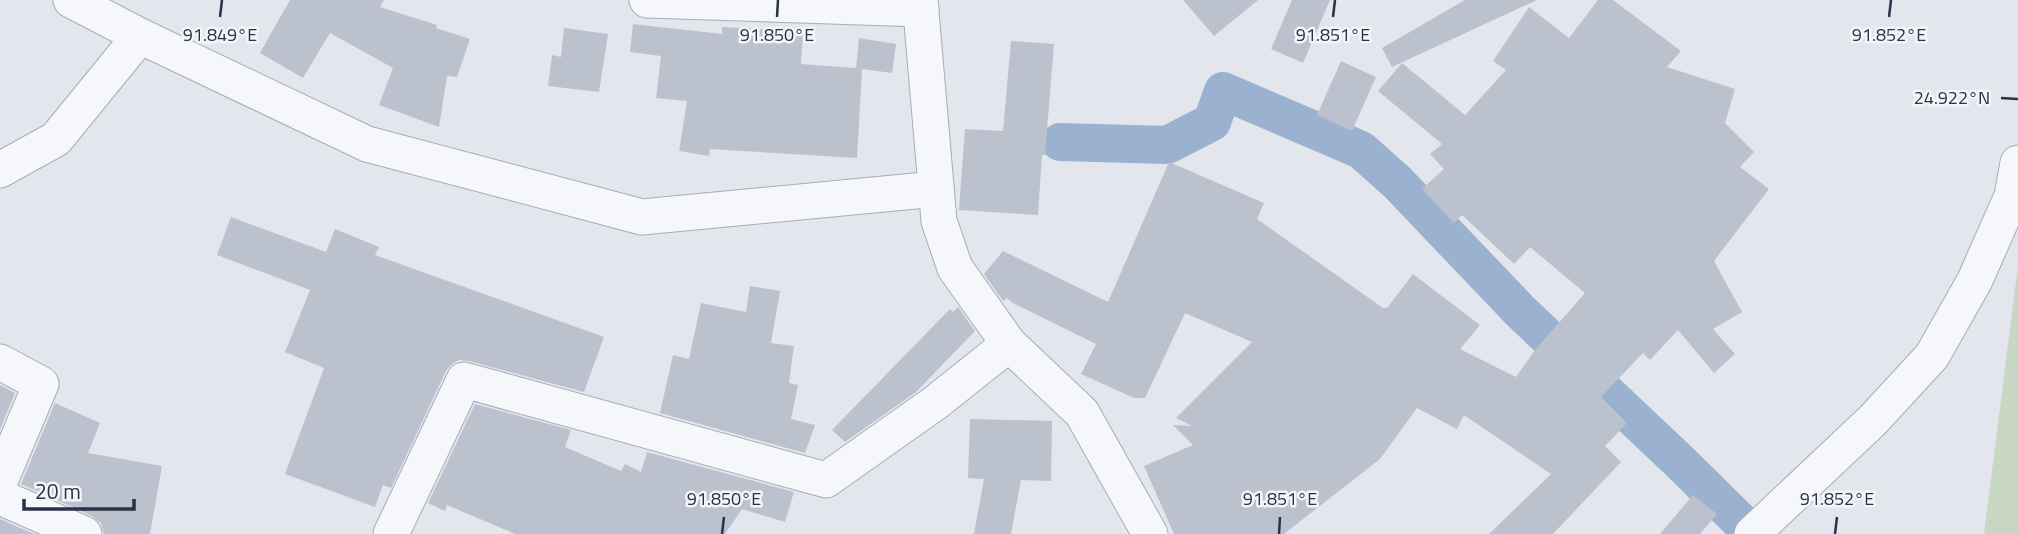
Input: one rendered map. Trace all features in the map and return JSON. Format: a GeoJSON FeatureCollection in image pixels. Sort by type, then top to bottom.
{"type":"FeatureCollection","features":[{"type":"Feature","properties":{"kind":"street"},"geometry":{"type":"LineString","coordinates":[[71,0],[140,36],[367,144],[642,216],[936,189]]}},
{"type":"Feature","properties":{"kind":"street"},"geometry":{"type":"LineString","coordinates":[[647,0],[921,4],[939,221],[955,268],[1009,344],[1082,413],[1150,534]]}},
{"type":"Feature","properties":{"kind":"street"},"geometry":{"type":"LineString","coordinates":[[0,170],[56,139],[140,36]]}},
{"type":"Feature","properties":{"kind":"street"},"geometry":{"type":"LineString","coordinates":[[1752,534],[1873,420],[1932,356],[1975,280],[2012,196],[2018,163]]}},
{"type":"Feature","properties":{"kind":"street"},"geometry":{"type":"LineString","coordinates":[[391,534],[464,380],[826,481],[935,403],[1009,344]]}},
{"type":"Feature","properties":{"kind":"street"},"geometry":{"type":"LineString","coordinates":[[0,362],[41,384],[0,481]]}},
{"type":"Feature","properties":{"kind":"street"},"geometry":{"type":"LineString","coordinates":[[0,497],[83,534]]}},
{"type":"Feature","properties":{"kind":"green space"},"geometry":{"type":"Polygon","coordinates":[[[2018,266],[2018,534],[1984,534],[2018,266]]]}},
{"type":"Feature","properties":{"kind":"building"},"geometry":{"type":"Polygon","coordinates":[[[290,0],[384,0],[380,7],[437,25],[436,28],[470,39],[457,77],[447,76],[439,127],[379,105],[393,68],[330,33],[303,78],[260,53],[290,0]]]}},
{"type":"Feature","properties":{"kind":"building"},"geometry":{"type":"Polygon","coordinates":[[[1183,0],[1258,0],[1214,36],[1183,0]]]}},
{"type":"Feature","properties":{"kind":"building"},"geometry":{"type":"Polygon","coordinates":[[[1292,0],[1330,0],[1303,63],[1271,49],[1292,0]]]}},
{"type":"Feature","properties":{"kind":"building"},"geometry":{"type":"Polygon","coordinates":[[[1465,0],[1537,0],[1392,67],[1382,48],[1465,0]]]}},
{"type":"Feature","properties":{"kind":"building"},"geometry":{"type":"Polygon","coordinates":[[[1598,0],[1613,0],[1681,51],[1667,67],[1735,89],[1725,123],[1754,152],[1740,167],[1769,189],[1714,261],[1742,312],[1713,329],[1735,354],[1714,373],[1678,330],[1650,360],[1643,353],[1601,397],[1627,423],[1605,446],[1621,462],[1553,534],[1489,534],[1551,474],[1464,415],[1457,429],[1417,408],[1380,459],[1284,534],[1174,534],[1144,466],[1193,445],[1173,425],[1192,426],[1176,418],[1252,342],[1185,313],[1145,398],[1134,398],[1081,374],[1096,344],[1007,298],[1003,301],[984,274],[1003,251],[1108,302],[1169,162],[1264,203],[1257,219],[1383,308],[1387,308],[1413,274],[1480,325],[1460,349],[1516,377],[1535,350],[1585,293],[1530,247],[1514,264],[1462,215],[1454,223],[1422,189],[1444,169],[1430,154],[1442,144],[1378,91],[1402,63],[1465,115],[1506,70],[1493,61],[1529,7],[1569,38],[1598,0]]]}},
{"type":"Feature","properties":{"kind":"building"},"geometry":{"type":"Polygon","coordinates":[[[633,24],[722,34],[722,27],[803,32],[801,64],[856,68],[859,38],[896,44],[892,73],[862,69],[857,158],[710,149],[709,156],[679,151],[687,101],[656,98],[661,56],[630,52],[633,24]]]}},
{"type":"Feature","properties":{"kind":"building"},"geometry":{"type":"Polygon","coordinates":[[[564,28],[608,34],[599,92],[548,86],[552,55],[561,57],[564,28]]]}},
{"type":"Feature","properties":{"kind":"building"},"geometry":{"type":"Polygon","coordinates":[[[1011,41],[1054,44],[1038,215],[959,210],[965,129],[1003,131],[1011,41]]]}},
{"type":"Feature","properties":{"kind":"building"},"geometry":{"type":"Polygon","coordinates":[[[1341,61],[1376,77],[1352,131],[1317,115],[1341,61]]]}},
{"type":"Feature","properties":{"kind":"building"},"geometry":{"type":"Polygon","coordinates":[[[231,217],[326,252],[335,229],[379,247],[375,255],[604,337],[584,392],[459,360],[446,371],[391,488],[383,485],[375,507],[285,474],[324,368],[285,352],[310,290],[217,255],[231,217]]]}},
{"type":"Feature","properties":{"kind":"building"},"geometry":{"type":"Polygon","coordinates":[[[750,286],[780,291],[771,343],[794,346],[789,383],[798,385],[791,419],[815,425],[805,453],[660,413],[673,355],[689,359],[701,303],[746,312],[750,286]]]}},
{"type":"Feature","properties":{"kind":"building"},"geometry":{"type":"Polygon","coordinates":[[[958,307],[975,331],[916,392],[845,442],[832,430],[950,309],[953,312],[958,307]]]}},
{"type":"Feature","properties":{"kind":"building"},"geometry":{"type":"Polygon","coordinates":[[[0,385],[15,393],[0,429],[0,385]]]}},
{"type":"Feature","properties":{"kind":"building"},"geometry":{"type":"Polygon","coordinates":[[[55,403],[100,423],[88,453],[162,466],[150,534],[104,534],[101,523],[92,516],[21,484],[55,403]]]}},
{"type":"Feature","properties":{"kind":"building"},"geometry":{"type":"Polygon","coordinates":[[[475,404],[571,430],[565,447],[621,471],[625,464],[641,472],[647,452],[794,492],[785,522],[742,509],[725,534],[515,534],[447,505],[445,511],[428,503],[475,404]]]}},
{"type":"Feature","properties":{"kind":"building"},"geometry":{"type":"Polygon","coordinates":[[[970,419],[1052,421],[1051,481],[1021,480],[1011,534],[974,534],[984,479],[968,478],[970,419]]]}},
{"type":"Feature","properties":{"kind":"building"},"geometry":{"type":"Polygon","coordinates":[[[1693,495],[1717,514],[1700,534],[1660,534],[1693,495]]]}},
{"type":"Feature","properties":{"kind":"building"},"geometry":{"type":"Polygon","coordinates":[[[0,519],[34,534],[0,534],[0,519]]]}},
{"type":"Feature","properties":{"kind":"waterway"},"geometry":{"type":"LineString","coordinates":[[1060,142],[1167,145],[1212,122],[1223,91],[1361,150],[1397,182],[1520,311],[1753,534]]}}]}
